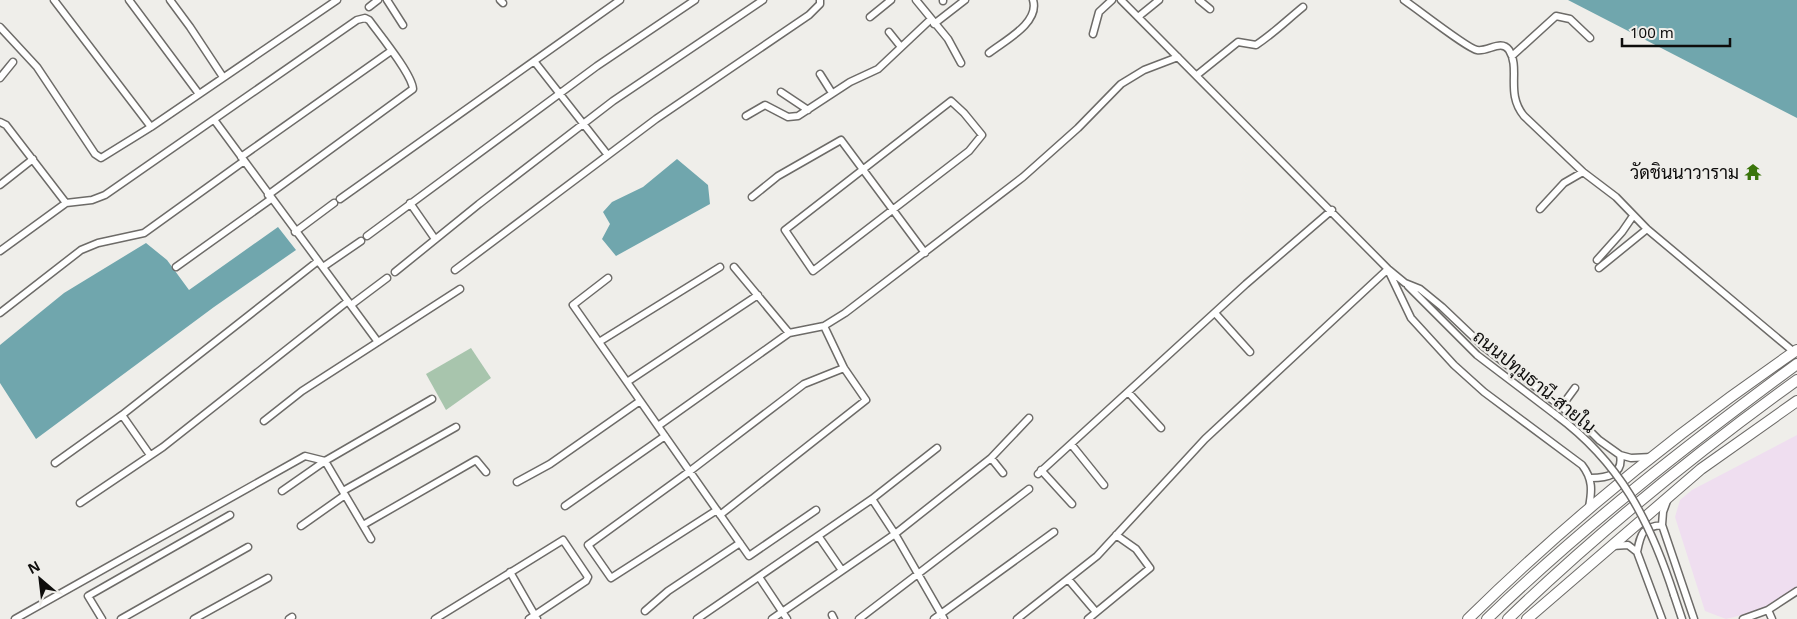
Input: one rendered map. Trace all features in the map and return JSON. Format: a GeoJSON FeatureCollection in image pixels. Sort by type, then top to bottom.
{"type":"FeatureCollection","features":[{"type":"Feature","properties":{"kind":"main road"},"geometry":{"type":"LineString","coordinates":[[1468,619],[1589,509],[1733,395],[1795,351]]}},
{"type":"Feature","properties":{"kind":"main road"},"geometry":{"type":"LineString","coordinates":[[1487,619],[1598,520],[1797,364]]}},
{"type":"Feature","properties":{"kind":"main road"},"geometry":{"type":"LineString","coordinates":[[1508,619],[1600,536],[1756,409],[1797,380]]}},
{"type":"Feature","properties":{"kind":"main road"},"geometry":{"type":"LineString","coordinates":[[1677,438],[1749,400]]}},
{"type":"Feature","properties":{"kind":"main road"},"geometry":{"type":"LineString","coordinates":[[1527,619],[1701,469],[1797,401]]}},
{"type":"Feature","properties":{"kind":"main road"},"geometry":{"type":"LineString","coordinates":[[1701,469],[1756,409]]}},
{"type":"Feature","properties":{"kind":"street"},"geometry":{"type":"LineString","coordinates":[[54,0],[151,127]]}},
{"type":"Feature","properties":{"kind":"street"},"geometry":{"type":"LineString","coordinates":[[129,0],[199,94]]}},
{"type":"Feature","properties":{"kind":"street"},"geometry":{"type":"LineString","coordinates":[[170,0],[223,78]]}},
{"type":"Feature","properties":{"kind":"street"},"geometry":{"type":"LineString","coordinates":[[0,28],[36,67],[98,157],[104,157],[337,0]]}},
{"type":"Feature","properties":{"kind":"street"},"geometry":{"type":"LineString","coordinates":[[369,7],[378,0]]}},
{"type":"Feature","properties":{"kind":"street"},"geometry":{"type":"LineString","coordinates":[[387,0],[403,25]]}},
{"type":"Feature","properties":{"kind":"street"},"geometry":{"type":"LineString","coordinates":[[295,232],[620,0]]}},
{"type":"Feature","properties":{"kind":"street"},"geometry":{"type":"LineString","coordinates":[[323,267],[364,239],[597,66],[695,0]]}},
{"type":"Feature","properties":{"kind":"street"},"geometry":{"type":"LineString","coordinates":[[395,272],[583,124],[657,70],[762,0]]}},
{"type":"Feature","properties":{"kind":"street"},"geometry":{"type":"LineString","coordinates":[[455,270],[607,154],[809,15],[820,4],[820,0]]}},
{"type":"Feature","properties":{"kind":"street"},"geometry":{"type":"LineString","coordinates":[[870,17],[891,0]]}},
{"type":"Feature","properties":{"kind":"street"},"geometry":{"type":"LineString","coordinates":[[916,0],[954,49],[961,63]]}},
{"type":"Feature","properties":{"kind":"street"},"geometry":{"type":"LineString","coordinates":[[746,116],[765,105],[793,118],[832,93],[878,69],[932,22],[965,0]]}},
{"type":"Feature","properties":{"kind":"street"},"geometry":{"type":"LineString","coordinates":[[989,53],[1026,24],[1033,10],[1033,0]]}},
{"type":"Feature","properties":{"kind":"street"},"geometry":{"type":"LineString","coordinates":[[1094,34],[1099,12],[1112,0]]}},
{"type":"Feature","properties":{"kind":"street"},"geometry":{"type":"LineString","coordinates":[[1121,0],[1332,210],[1388,269],[1406,284],[1420,289],[1516,374],[1561,407],[1620,455],[1631,458],[1653,457]]}},
{"type":"Feature","properties":{"kind":"street"},"geometry":{"type":"LineString","coordinates":[[1138,17],[1159,0]]}},
{"type":"Feature","properties":{"kind":"street"},"geometry":{"type":"LineString","coordinates":[[1199,0],[1210,9]]}},
{"type":"Feature","properties":{"kind":"street"},"geometry":{"type":"LineString","coordinates":[[1404,0],[1469,48],[1482,50],[1502,45],[1506,46],[1512,56],[1516,107],[1583,172],[1616,197],[1647,229],[1795,351]]}},
{"type":"Feature","properties":{"kind":"street"},"geometry":{"type":"LineString","coordinates":[[1197,76],[1238,42],[1256,45],[1282,27],[1286,20],[1303,7]]}},
{"type":"Feature","properties":{"kind":"street"},"geometry":{"type":"LineString","coordinates":[[1512,56],[1556,16],[1570,19],[1590,38]]}},
{"type":"Feature","properties":{"kind":"street"},"geometry":{"type":"LineString","coordinates":[[0,251],[66,203],[92,200],[105,195],[360,18],[369,20],[412,82],[413,89],[411,92],[176,267]]}},
{"type":"Feature","properties":{"kind":"street"},"geometry":{"type":"LineString","coordinates":[[889,32],[901,47]]}},
{"type":"Feature","properties":{"kind":"street"},"geometry":{"type":"LineString","coordinates":[[0,312],[82,250],[98,243],[144,233],[391,51]]}},
{"type":"Feature","properties":{"kind":"street"},"geometry":{"type":"LineString","coordinates":[[658,426],[789,333],[824,326],[846,314],[1024,177],[1078,128],[1121,84],[1144,70],[1178,56]]}},
{"type":"Feature","properties":{"kind":"street"},"geometry":{"type":"LineString","coordinates":[[534,61],[607,154]]}},
{"type":"Feature","properties":{"kind":"street"},"geometry":{"type":"LineString","coordinates":[[0,78],[13,62]]}},
{"type":"Feature","properties":{"kind":"street"},"geometry":{"type":"LineString","coordinates":[[820,74],[832,93]]}},
{"type":"Feature","properties":{"kind":"street"},"geometry":{"type":"LineString","coordinates":[[781,92],[808,110]]}},
{"type":"Feature","properties":{"kind":"street"},"geometry":{"type":"LineString","coordinates":[[951,101],[964,113],[982,136],[969,151],[813,271],[785,230],[864,170],[951,101]]}},
{"type":"Feature","properties":{"kind":"street"},"geometry":{"type":"LineString","coordinates":[[214,121],[378,342]]}},
{"type":"Feature","properties":{"kind":"street"},"geometry":{"type":"LineString","coordinates":[[0,122],[6,125],[34,159],[66,203]]}},
{"type":"Feature","properties":{"kind":"street"},"geometry":{"type":"LineString","coordinates":[[752,197],[778,176],[841,140],[925,253]]}},
{"type":"Feature","properties":{"kind":"street"},"geometry":{"type":"LineString","coordinates":[[0,185],[34,159]]}},
{"type":"Feature","properties":{"kind":"street"},"geometry":{"type":"LineString","coordinates":[[1540,209],[1564,183],[1583,172]]}},
{"type":"Feature","properties":{"kind":"street"},"geometry":{"type":"LineString","coordinates":[[410,204],[435,239]]}},
{"type":"Feature","properties":{"kind":"street"},"geometry":{"type":"LineString","coordinates":[[1072,504],[1040,472],[1332,210]]}},
{"type":"Feature","properties":{"kind":"street"},"geometry":{"type":"LineString","coordinates":[[1597,260],[1622,232],[1633,216]]}},
{"type":"Feature","properties":{"kind":"street"},"geometry":{"type":"LineString","coordinates":[[1599,268],[1647,229]]}},
{"type":"Feature","properties":{"kind":"street"},"geometry":{"type":"LineString","coordinates":[[55,464],[122,415],[318,261]]}},
{"type":"Feature","properties":{"kind":"street"},"geometry":{"type":"LineString","coordinates":[[599,342],[720,267]]}},
{"type":"Feature","properties":{"kind":"street"},"geometry":{"type":"LineString","coordinates":[[734,267],[789,333]]}},
{"type":"Feature","properties":{"kind":"street"},"geometry":{"type":"LineString","coordinates":[[1388,269],[1411,318],[1433,344],[1465,375],[1505,407],[1576,458],[1590,478],[1592,493],[1589,509]]}},
{"type":"Feature","properties":{"kind":"street"},"geometry":{"type":"LineString","coordinates":[[1017,619],[1097,556],[1205,439],[1388,269]]}},
{"type":"Feature","properties":{"kind":"street"},"geometry":{"type":"LineString","coordinates":[[80,503],[150,455],[350,303],[387,278]]}},
{"type":"Feature","properties":{"kind":"street"},"geometry":{"type":"LineString","coordinates":[[608,278],[573,305],[749,556],[816,510]]}},
{"type":"Feature","properties":{"kind":"street","name":"ถนนปทุมธานี-สายใน"},"geometry":{"type":"LineString","coordinates":[[1406,284],[1477,355],[1531,399],[1574,429],[1595,449],[1624,485],[1658,547],[1682,619]]}},
{"type":"Feature","properties":{"kind":"street"},"geometry":{"type":"LineString","coordinates":[[264,421],[302,391],[460,289]]}},
{"type":"Feature","properties":{"kind":"street"},"geometry":{"type":"LineString","coordinates":[[627,382],[758,295]]}},
{"type":"Feature","properties":{"kind":"street"},"geometry":{"type":"LineString","coordinates":[[1215,313],[1250,352]]}},
{"type":"Feature","properties":{"kind":"street"},"geometry":{"type":"LineString","coordinates":[[824,326],[844,368],[866,400],[718,512],[610,578],[588,544],[690,472],[804,384],[844,368]]}},
{"type":"Feature","properties":{"kind":"street"},"geometry":{"type":"LineString","coordinates":[[1561,407],[1575,388]]}},
{"type":"Feature","properties":{"kind":"street"},"geometry":{"type":"LineString","coordinates":[[1128,392],[1161,428]]}},
{"type":"Feature","properties":{"kind":"street"},"geometry":{"type":"LineString","coordinates":[[282,491],[325,461],[432,399]]}},
{"type":"Feature","properties":{"kind":"street"},"geometry":{"type":"LineString","coordinates":[[517,482],[550,464],[640,401]]}},
{"type":"Feature","properties":{"kind":"street"},"geometry":{"type":"LineString","coordinates":[[122,415],[150,455]]}},
{"type":"Feature","properties":{"kind":"street"},"geometry":{"type":"LineString","coordinates":[[772,619],[841,569],[894,534],[992,458],[1029,418]]}},
{"type":"Feature","properties":{"kind":"street"},"geometry":{"type":"LineString","coordinates":[[301,526],[344,493],[456,427]]}},
{"type":"Feature","properties":{"kind":"street"},"geometry":{"type":"LineString","coordinates":[[565,506],[665,436]]}},
{"type":"Feature","properties":{"kind":"street"},"geometry":{"type":"LineString","coordinates":[[1071,444],[1104,485]]}},
{"type":"Feature","properties":{"kind":"street"},"geometry":{"type":"LineString","coordinates":[[696,619],[819,537],[872,499],[937,448]]}},
{"type":"Feature","properties":{"kind":"street"},"geometry":{"type":"LineString","coordinates":[[1590,478],[1604,478],[1612,475],[1620,467],[1620,455]]}},
{"type":"Feature","properties":{"kind":"street"},"geometry":{"type":"LineString","coordinates":[[15,619],[305,456],[325,461],[371,539]]}},
{"type":"Feature","properties":{"kind":"street"},"geometry":{"type":"LineString","coordinates":[[992,458],[1003,472]]}},
{"type":"Feature","properties":{"kind":"street"},"geometry":{"type":"LineString","coordinates":[[362,524],[476,460],[486,472]]}},
{"type":"Feature","properties":{"kind":"street"},"geometry":{"type":"LineString","coordinates":[[1679,487],[1666,502],[1662,525],[1694,619]]}},
{"type":"Feature","properties":{"kind":"street"},"geometry":{"type":"LineString","coordinates":[[861,618],[1029,488]]}},
{"type":"Feature","properties":{"kind":"street"},"geometry":{"type":"LineString","coordinates":[[872,499],[919,574],[942,617]]}},
{"type":"Feature","properties":{"kind":"street"},"geometry":{"type":"LineString","coordinates":[[102,619],[88,596],[230,515]]}},
{"type":"Feature","properties":{"kind":"street"},"geometry":{"type":"LineString","coordinates":[[1637,552],[1644,531],[1649,526],[1662,525]]}},
{"type":"Feature","properties":{"kind":"street"},"geometry":{"type":"LineString","coordinates":[[934,619],[942,617],[1054,532]]}},
{"type":"Feature","properties":{"kind":"street"},"geometry":{"type":"LineString","coordinates":[[1088,619],[1150,568],[1136,549],[1116,535]]}},
{"type":"Feature","properties":{"kind":"street"},"geometry":{"type":"LineString","coordinates":[[819,537],[841,569]]}},
{"type":"Feature","properties":{"kind":"street"},"geometry":{"type":"LineString","coordinates":[[435,619],[510,572],[564,540],[588,577],[586,581],[533,618],[510,572]]}},
{"type":"Feature","properties":{"kind":"street"},"geometry":{"type":"LineString","coordinates":[[645,611],[668,590],[740,543]]}},
{"type":"Feature","properties":{"kind":"street"},"geometry":{"type":"LineString","coordinates":[[1609,547],[1628,546],[1637,552],[1662,619]]}},
{"type":"Feature","properties":{"kind":"street"},"geometry":{"type":"LineString","coordinates":[[120,619],[248,548]]}},
{"type":"Feature","properties":{"kind":"street"},"geometry":{"type":"LineString","coordinates":[[759,577],[787,619]]}},
{"type":"Feature","properties":{"kind":"street"},"geometry":{"type":"LineString","coordinates":[[194,619],[268,578]]}},
{"type":"Feature","properties":{"kind":"street"},"geometry":{"type":"LineString","coordinates":[[1068,579],[1096,612]]}},
{"type":"Feature","properties":{"kind":"street"},"geometry":{"type":"LineString","coordinates":[[1743,619],[1768,610],[1797,590]]}},
{"type":"Feature","properties":{"kind":"street"},"geometry":{"type":"LineString","coordinates":[[1768,610],[1772,619]]}},
{"type":"Feature","properties":{"kind":"shaded area"},"geometry":{"type":"Polygon","coordinates":[[[1797,435],[1797,587],[1770,606],[1754,612],[1726,619],[1705,611],[1675,517],[1680,500],[1692,490],[1797,435]]]}},
{"type":"Feature","properties":{"kind":"green space"},"geometry":{"type":"Polygon","coordinates":[[[471,348],[491,378],[446,410],[426,374],[471,348]]]}},
{"type":"Feature","properties":{"kind":"water"},"geometry":{"type":"Polygon","coordinates":[[[1568,0],[1797,0],[1797,118],[1568,0]]]}},
{"type":"Feature","properties":{"kind":"water"},"geometry":{"type":"Polygon","coordinates":[[[677,159],[708,185],[710,204],[616,256],[602,239],[610,224],[603,212],[612,202],[643,187],[677,159]]]}},
{"type":"Feature","properties":{"kind":"water"},"geometry":{"type":"Polygon","coordinates":[[[278,227],[296,250],[214,307],[36,439],[0,383],[0,345],[64,293],[146,243],[167,260],[189,290],[278,227]]]}},
{"type":"Feature","properties":{"kind":"place","name":"วัดชินนาวาราม"},"geometry":{"type":"Point","coordinates":[1753,172]}}]}
